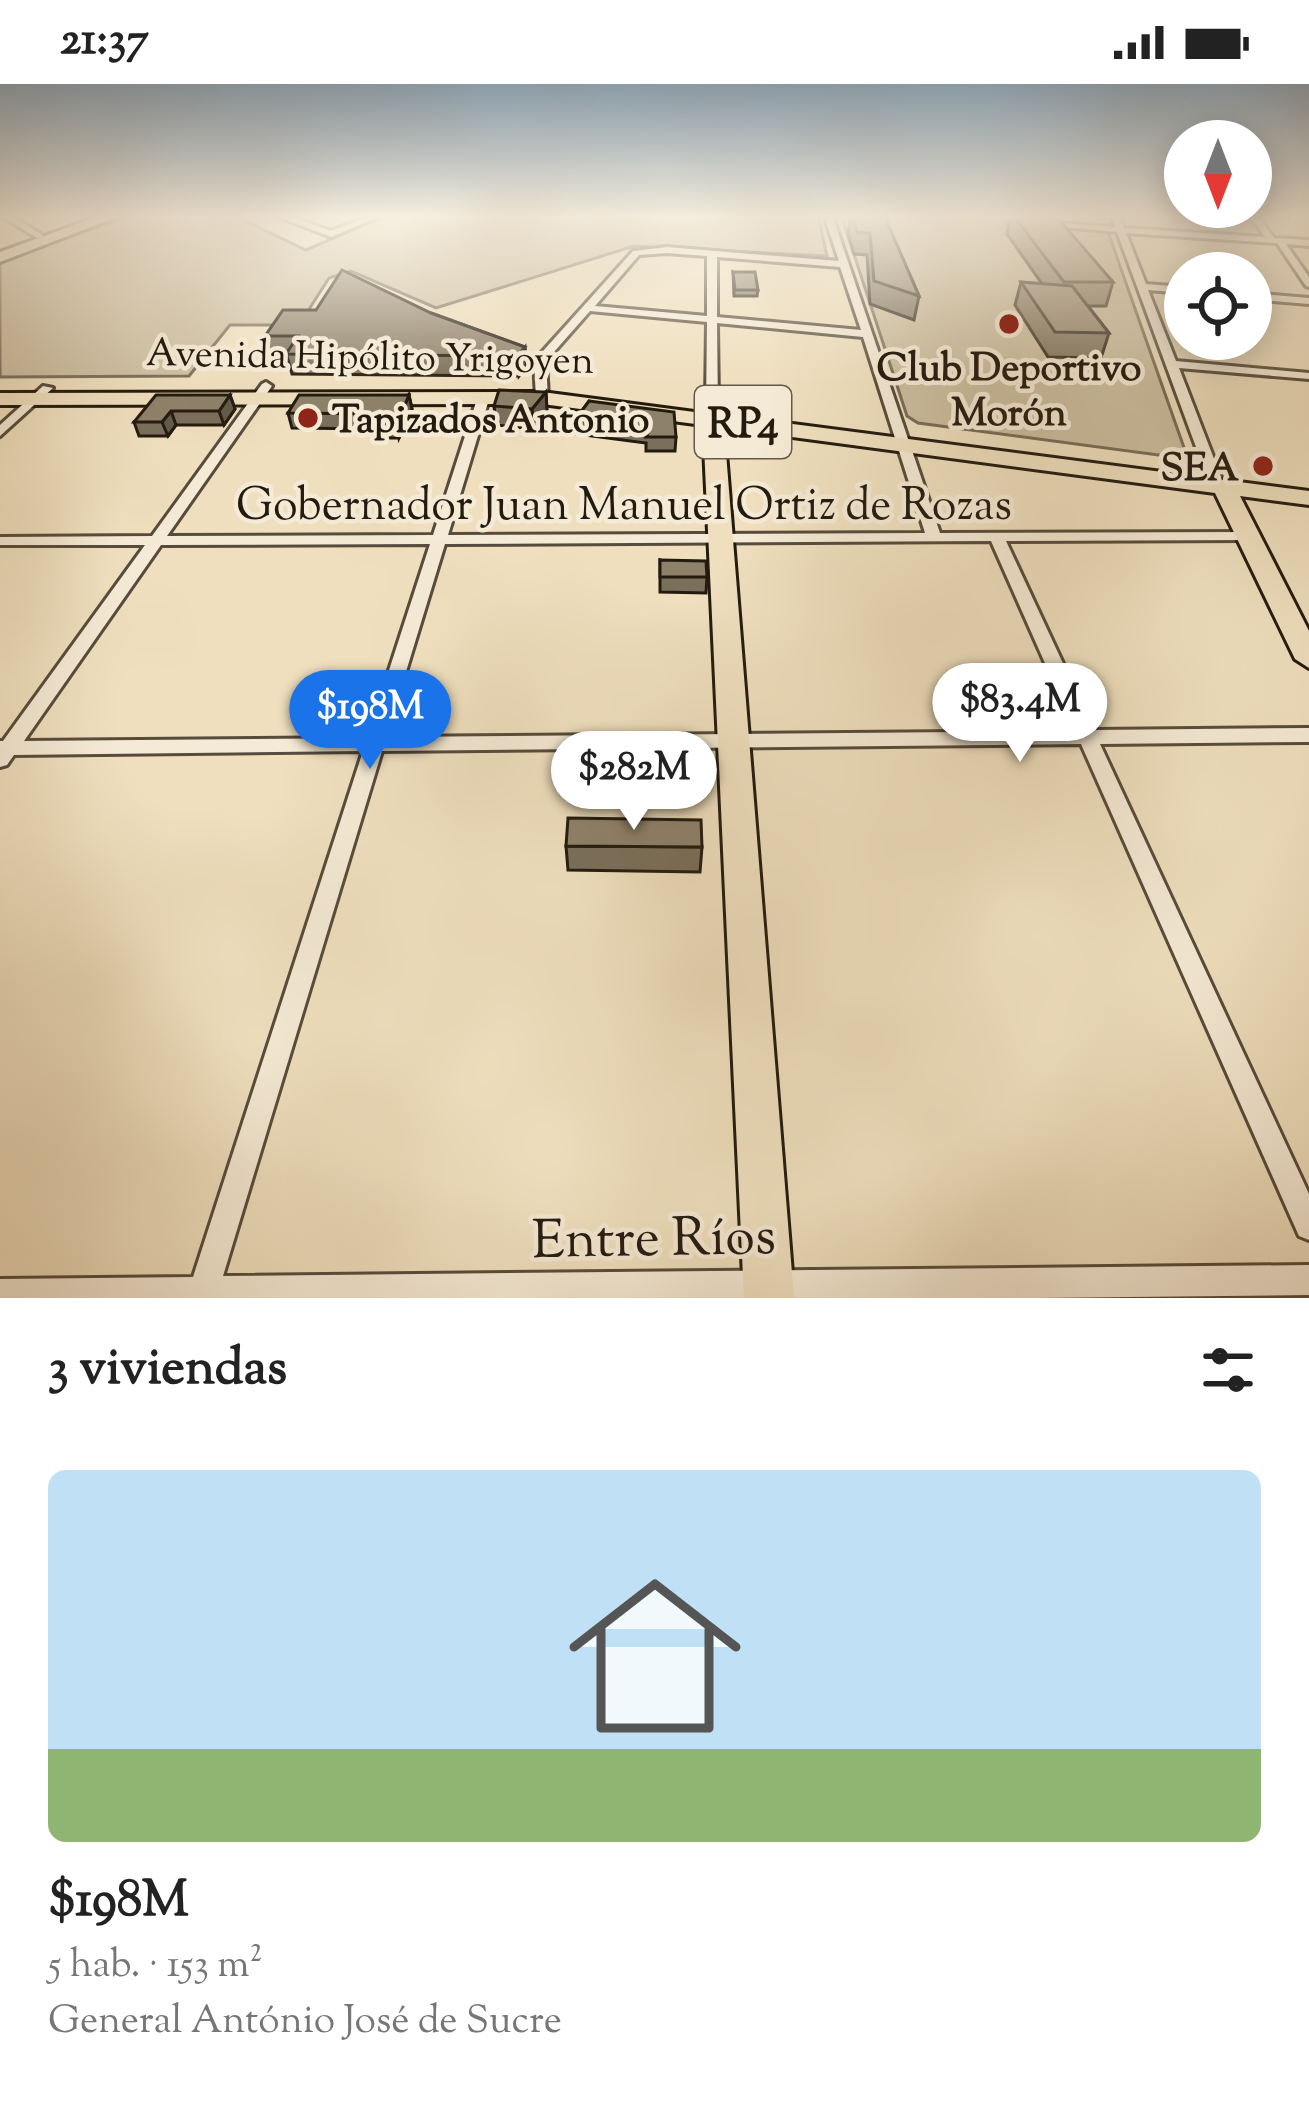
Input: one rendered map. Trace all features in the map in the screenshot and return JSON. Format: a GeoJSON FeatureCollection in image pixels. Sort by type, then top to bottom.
{"type":"FeatureCollection","features":[{"type":"Feature","properties":{"kind":"main road","name":"Avenida Hipólito Yrigoyen"},"geometry":{"type":"LineString","coordinates":[[0,388],[42,393],[543,393],[1309,497]]}},
{"type":"Feature","properties":{"kind":"main road","name":"Avenida Hipólito Yrigoyen"},"geometry":{"type":"LineString","coordinates":[[262,392],[543,393]]}},
{"type":"Feature","properties":{"kind":"main road","name":"Avenida Hipólito Yrigoyen"},"geometry":{"type":"LineString","coordinates":[[0,399],[42,393]]}},
{"type":"Feature","properties":{"kind":"main road","name":"RP4"},"geometry":{"type":"LineString","coordinates":[[712,413],[769,1292]]}},
{"type":"Feature","properties":{"kind":"main road","name":"Avenida Hipólito Yrigoyen"},"geometry":{"type":"LineString","coordinates":[[1219,483],[1309,488]]}},
{"type":"Feature","properties":{"kind":"main road"},"geometry":{"type":"LineString","coordinates":[[1219,483],[1308,658]]}},
{"type":"Feature","properties":{"kind":"street"},"geometry":{"type":"LineString","coordinates":[[538,364],[616,272]]}},
{"type":"Feature","properties":{"kind":"street"},"geometry":{"type":"LineString","coordinates":[[712,272],[712,413]]}},
{"type":"Feature","properties":{"kind":"street"},"geometry":{"type":"LineString","coordinates":[[845,272],[934,538]]}},
{"type":"Feature","properties":{"kind":"street"},"geometry":{"type":"LineString","coordinates":[[1136,272],[1219,483]]}},
{"type":"Feature","properties":{"kind":"street"},"geometry":{"type":"LineString","coordinates":[[1141,286],[1164,288]]}},
{"type":"Feature","properties":{"kind":"street"},"geometry":{"type":"LineString","coordinates":[[1272,298],[1309,301]]}},
{"type":"Feature","properties":{"kind":"street"},"geometry":{"type":"LineString","coordinates":[[588,308],[866,334]]}},
{"type":"Feature","properties":{"kind":"street"},"geometry":{"type":"LineString","coordinates":[[518,355],[538,364]]}},
{"type":"Feature","properties":{"kind":"street"},"geometry":{"type":"LineString","coordinates":[[538,364],[543,393]]}},
{"type":"Feature","properties":{"kind":"street"},"geometry":{"type":"LineString","coordinates":[[1169,364],[1309,376]]}},
{"type":"Feature","properties":{"kind":"street"},"geometry":{"type":"LineString","coordinates":[[3,752],[262,392]]}},
{"type":"Feature","properties":{"kind":"street"},"geometry":{"type":"LineString","coordinates":[[0,432],[42,393]]}},
{"type":"Feature","properties":{"kind":"street"},"geometry":{"type":"LineString","coordinates":[[202,1295],[484,395]]}},
{"type":"Feature","properties":{"kind":"street","name":"Gobernador Juan Manuel Ortiz de Rozas"},"geometry":{"type":"LineString","coordinates":[[0,541],[1249,536]]}},
{"type":"Feature","properties":{"kind":"street"},"geometry":{"type":"LineString","coordinates":[[998,538],[1309,1226]]}},
{"type":"Feature","properties":{"kind":"street"},"geometry":{"type":"LineString","coordinates":[[3,752],[1309,735]]}},
{"type":"Feature","properties":{"kind":"street","name":"Entre Ríos"},"geometry":{"type":"LineString","coordinates":[[0,1294],[769,1292],[1309,1280]]}},
{"type":"Feature","properties":{"kind":"shaded area"},"geometry":{"type":"Polygon","coordinates":[[[0,272],[349,272],[329,278],[299,325],[230,325],[189,376],[0,377],[0,272]]]}},
{"type":"Feature","properties":{"kind":"shaded area"},"geometry":{"type":"Polygon","coordinates":[[[353,272],[552,272],[436,308],[353,272]]]}},
{"type":"Feature","properties":{"kind":"shaded area","name":"Club Deportivo Morón"},"geometry":{"type":"Polygon","coordinates":[[[860,272],[1122,272],[1188,459],[918,423],[907,416],[860,272]]]}},
{"type":"Feature","properties":{"kind":"building"},"geometry":{"type":"Polygon","coordinates":[[[345,272],[431,313],[525,347],[517,356],[286,354],[298,336],[265,336],[283,310],[316,310],[345,272]]]}},
{"type":"Feature","properties":{"kind":"building"},"geometry":{"type":"Polygon","coordinates":[[[733,272],[755,272],[758,290],[735,290],[733,272]]]}},
{"type":"Feature","properties":{"kind":"building"},"geometry":{"type":"Polygon","coordinates":[[[873,272],[908,272],[919,296],[874,281],[873,272]]]}},
{"type":"Feature","properties":{"kind":"building"},"geometry":{"type":"Polygon","coordinates":[[[1056,272],[1104,272],[1113,282],[1064,282],[1056,272]]]}},
{"type":"Feature","properties":{"kind":"building"},"geometry":{"type":"Polygon","coordinates":[[[1021,282],[1072,286],[1109,333],[1055,332],[1021,282]]]}},
{"type":"Feature","properties":{"kind":"building"},"geometry":{"type":"Polygon","coordinates":[[[499,390],[546,392],[532,409],[494,406],[499,390]]]}},
{"type":"Feature","properties":{"kind":"building"},"geometry":{"type":"Polygon","coordinates":[[[156,395],[230,395],[219,411],[171,411],[162,422],[134,422],[156,395]]]}},
{"type":"Feature","properties":{"kind":"building"},"geometry":{"type":"Polygon","coordinates":[[[299,395],[409,395],[397,424],[375,423],[379,414],[288,413],[299,395]]]}},
{"type":"Feature","properties":{"kind":"building"},"geometry":{"type":"Polygon","coordinates":[[[589,401],[674,412],[676,437],[646,437],[650,429],[575,420],[589,401]]]}},
{"type":"Feature","properties":{"kind":"building"},"geometry":{"type":"Polygon","coordinates":[[[660,560],[706,561],[707,577],[660,577],[660,560]]]}},
{"type":"Feature","properties":{"kind":"building"},"geometry":{"type":"Polygon","coordinates":[[[568,818],[701,820],[702,847],[566,846],[568,818]]]}},
{"type":"Feature","properties":{"kind":"place","name":"Club Deportivo Morón"},"geometry":{"type":"Point","coordinates":[1009,324]}},
{"type":"Feature","properties":{"kind":"place","name":"Tapizados Antonio"},"geometry":{"type":"Point","coordinates":[308,418]}},
{"type":"Feature","properties":{"kind":"place","name":"SEA"},"geometry":{"type":"Point","coordinates":[1263,466]}}]}
